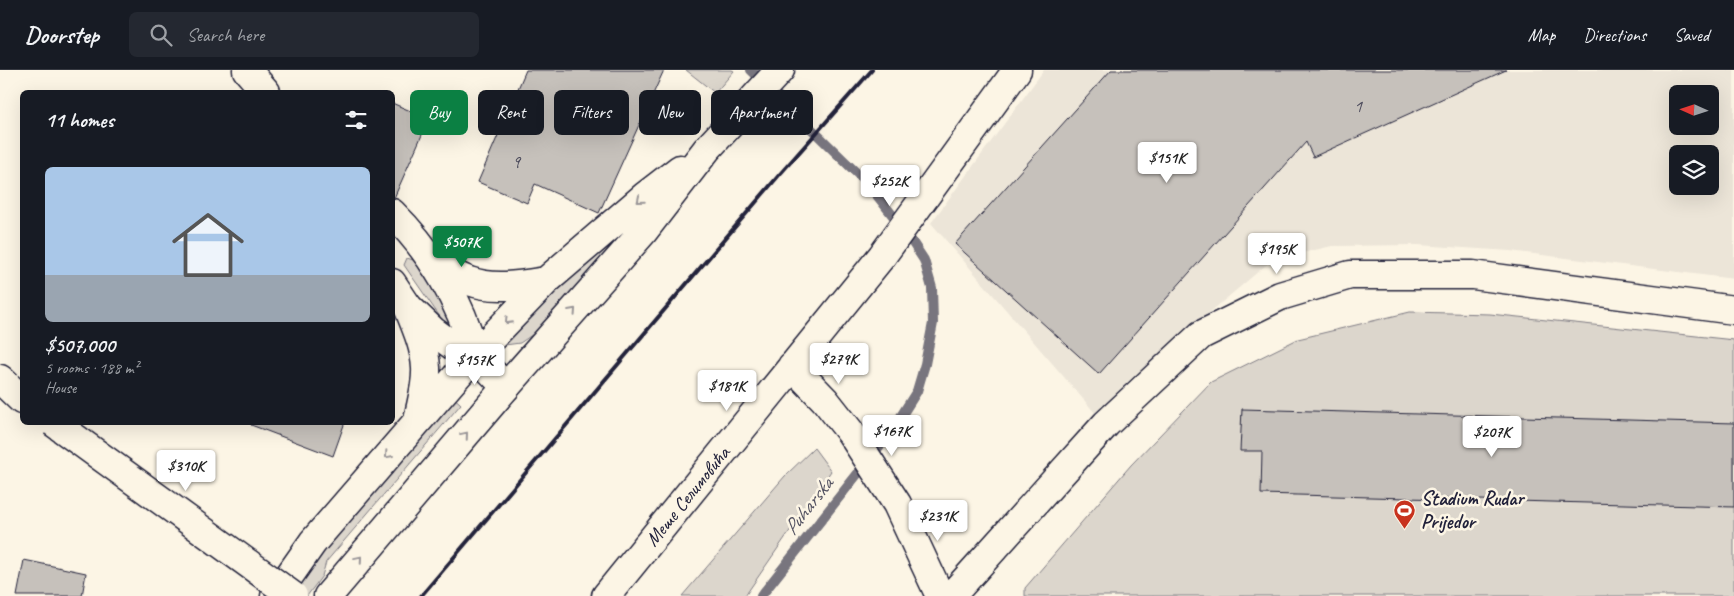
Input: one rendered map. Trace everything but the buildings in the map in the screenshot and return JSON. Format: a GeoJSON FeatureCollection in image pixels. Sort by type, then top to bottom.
{"type":"FeatureCollection","features":[{"type":"Feature","properties":{"kind":"street"},"geometry":{"type":"LineString","coordinates":[[246,70],[264,90]]}},
{"type":"Feature","properties":{"kind":"street"},"geometry":{"type":"LineString","coordinates":[[328,596],[506,386],[643,232],[707,149],[780,70]]}},
{"type":"Feature","properties":{"kind":"street","name":"Меше Селимовића"},"geometry":{"type":"LineString","coordinates":[[606,596],[882,256],[1017,70]]}},
{"type":"Feature","properties":{"kind":"street"},"geometry":{"type":"LineString","coordinates":[[275,596],[313,542],[417,421],[475,355],[546,281],[645,196],[707,149]]}},
{"type":"Feature","properties":{"kind":"street"},"geometry":{"type":"LineString","coordinates":[[395,217],[434,264],[454,297],[469,333],[475,355]]}},
{"type":"Feature","properties":{"kind":"street"},"geometry":{"type":"LineString","coordinates":[[434,264],[470,281],[498,286],[524,285],[546,281]]}},
{"type":"Feature","properties":{"kind":"street"},"geometry":{"type":"LineString","coordinates":[[951,596],[1106,424],[1201,335],[1280,296],[1350,276],[1473,275],[1734,310]]}},
{"type":"Feature","properties":{"kind":"street"},"geometry":{"type":"LineString","coordinates":[[395,288],[408,308],[422,345],[426,369],[424,393],[417,421]]}},
{"type":"Feature","properties":{"kind":"street"},"geometry":{"type":"LineString","coordinates":[[408,308],[433,331],[452,345],[475,355],[506,386]]}},
{"type":"Feature","properties":{"kind":"street"},"geometry":{"type":"LineString","coordinates":[[792,366],[825,400],[851,433],[897,504],[940,596]]}},
{"type":"Feature","properties":{"kind":"street"},"geometry":{"type":"LineString","coordinates":[[0,379],[20,398]]}},
{"type":"Feature","properties":{"kind":"street"},"geometry":{"type":"LineString","coordinates":[[57,425],[294,596]]}},
{"type":"Feature","properties":{"kind":"shaded area"},"geometry":{"type":"Polygon","coordinates":[[[686,70],[734,71],[718,90],[711,90],[686,70]]]}},
{"type":"Feature","properties":{"kind":"shaded area"},"geometry":{"type":"Polygon","coordinates":[[[1044,70],[1734,70],[1734,279],[1510,251],[1418,245],[1332,246],[1272,260],[1126,383],[1096,414],[931,223],[1044,70]]]}},
{"type":"Feature","properties":{"kind":"shaded area"},"geometry":{"type":"Polygon","coordinates":[[[614,239],[622,246],[551,322],[520,343],[505,345],[529,316],[614,239]]]}},
{"type":"Feature","properties":{"kind":"shaded area"},"geometry":{"type":"Polygon","coordinates":[[[407,258],[413,260],[455,318],[455,333],[447,327],[404,265],[407,258]]]}},
{"type":"Feature","properties":{"kind":"shaded area","name":"Stadium Rudar Prijedor"},"geometry":{"type":"Polygon","coordinates":[[[1410,312],[1490,314],[1734,340],[1734,596],[1025,596],[1025,588],[1131,465],[1211,382],[1298,339],[1410,312]]]}},
{"type":"Feature","properties":{"kind":"shaded area"},"geometry":{"type":"Polygon","coordinates":[[[451,395],[461,404],[326,562],[322,576],[307,596],[286,596],[451,395]]]}},
{"type":"Feature","properties":{"kind":"shaded area"},"geometry":{"type":"Polygon","coordinates":[[[814,448],[831,471],[745,596],[682,596],[785,476],[814,448]]]}},
{"type":"Feature","properties":{"kind":"waterway","name":"Puharska"},"geometry":{"type":"LineString","coordinates":[[751,70],[868,184],[905,231],[924,260],[932,288],[933,323],[925,364],[917,391],[893,429],[761,596]]}},
{"type":"Feature","properties":{"kind":"railway"},"geometry":{"type":"LineString","coordinates":[[421,596],[780,174],[872,70]]}},
{"type":"Feature","properties":{"kind":"place","name":"Stadium Rudar Prijedor"},"geometry":{"type":"Point","coordinates":[1405,529]}}]}
